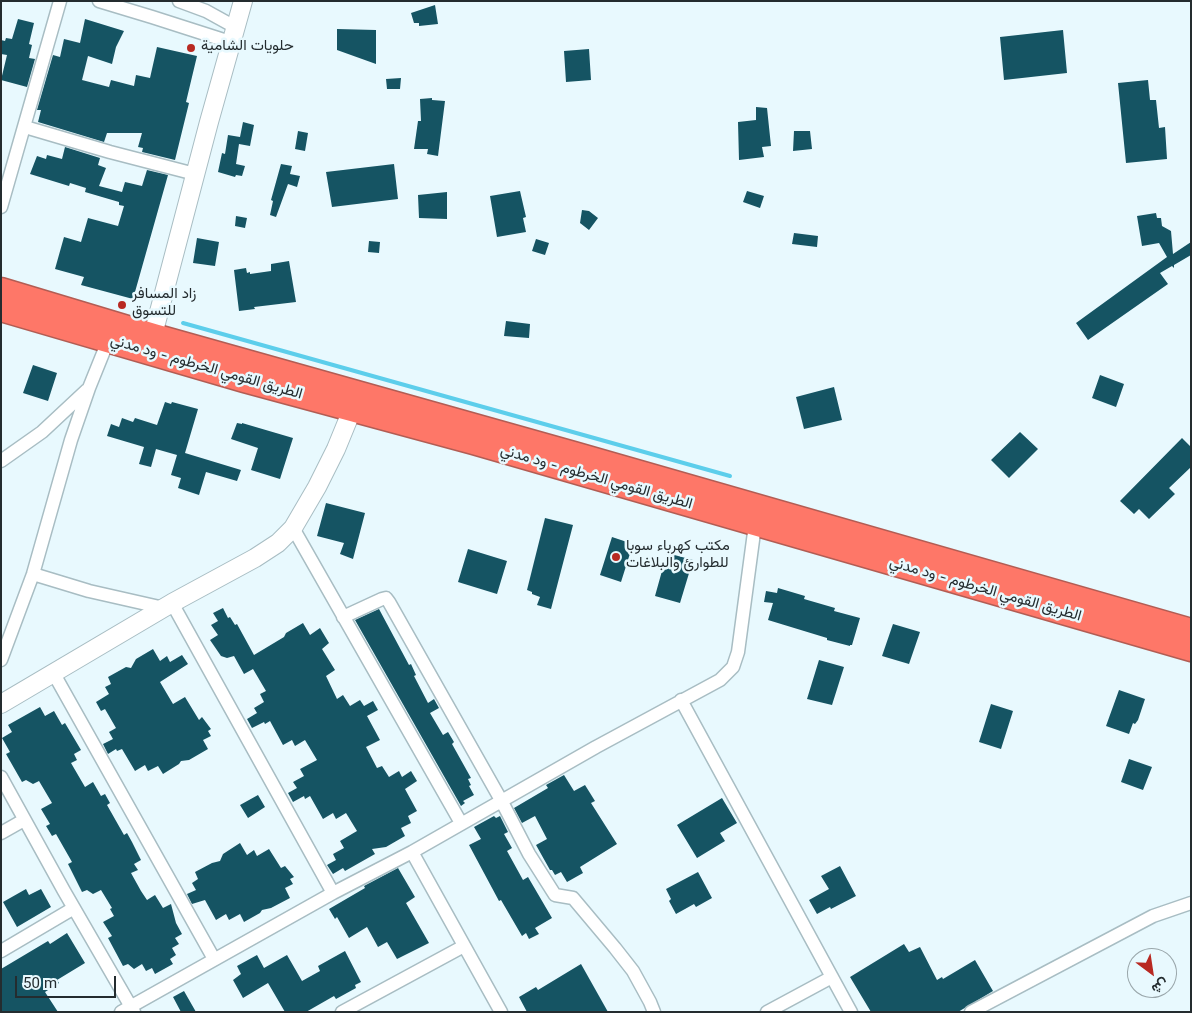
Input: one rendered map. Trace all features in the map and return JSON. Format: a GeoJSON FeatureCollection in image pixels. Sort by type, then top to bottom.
{"type":"FeatureCollection","features":[{"type":"Feature","properties":{"kind":"highway"},"geometry":{"type":"LineString","coordinates":[[1,289],[111,332]]}},
{"type":"Feature","properties":{"kind":"highway","name":"الطريق القومي الخرطوم - ود مدني"},"geometry":{"type":"LineString","coordinates":[[1,310],[111,332],[352,410],[1191,650]]}},
{"type":"Feature","properties":{"kind":"highway","name":"الطريق القومي الخرطوم - ود مدني"},"geometry":{"type":"LineString","coordinates":[[150,344],[566,450],[1191,630]]}},
{"type":"Feature","properties":{"kind":"street"},"geometry":{"type":"LineString","coordinates":[[1,206],[60,1]]}},
{"type":"Feature","properties":{"kind":"street"},"geometry":{"type":"LineString","coordinates":[[98,1],[152,16],[233,34]]}},
{"type":"Feature","properties":{"kind":"street"},"geometry":{"type":"LineString","coordinates":[[179,1],[206,11],[233,34]]}},
{"type":"Feature","properties":{"kind":"street"},"geometry":{"type":"LineString","coordinates":[[150,344],[243,1]]}},
{"type":"Feature","properties":{"kind":"street"},"geometry":{"type":"LineString","coordinates":[[25,127],[195,174]]}},
{"type":"Feature","properties":{"kind":"street"},"geometry":{"type":"LineString","coordinates":[[1,660],[33,574],[71,440],[111,332]]}},
{"type":"Feature","properties":{"kind":"street"},"geometry":{"type":"LineString","coordinates":[[1,461],[42,432],[89,388]]}},
{"type":"Feature","properties":{"kind":"street"},"geometry":{"type":"LineString","coordinates":[[1,704],[168,605],[255,558],[278,543],[293,528],[321,479],[352,410]]}},
{"type":"Feature","properties":{"kind":"street"},"geometry":{"type":"LineString","coordinates":[[1,777],[129,1010],[214,959],[412,852],[461,822],[720,680],[733,667],[738,652],[755,525]]}},
{"type":"Feature","properties":{"kind":"street"},"geometry":{"type":"LineString","coordinates":[[293,528],[461,822]]}},
{"type":"Feature","properties":{"kind":"street"},"geometry":{"type":"LineString","coordinates":[[33,574],[89,591],[168,605]]}},
{"type":"Feature","properties":{"kind":"street"},"geometry":{"type":"LineString","coordinates":[[343,617],[382,598],[386,598],[501,800],[529,854],[555,895],[573,898],[633,971],[654,1012]]}},
{"type":"Feature","properties":{"kind":"street"},"geometry":{"type":"LineString","coordinates":[[168,605],[333,893]]}},
{"type":"Feature","properties":{"kind":"street"},"geometry":{"type":"LineString","coordinates":[[54,674],[214,959]]}},
{"type":"Feature","properties":{"kind":"street"},"geometry":{"type":"LineString","coordinates":[[681,700],[851,1012]]}},
{"type":"Feature","properties":{"kind":"street"},"geometry":{"type":"LineString","coordinates":[[1,832],[24,820]]}},
{"type":"Feature","properties":{"kind":"street"},"geometry":{"type":"LineString","coordinates":[[412,852],[501,1012]]}},
{"type":"Feature","properties":{"kind":"street"},"geometry":{"type":"LineString","coordinates":[[972,1012],[1153,916],[1191,903]]}},
{"type":"Feature","properties":{"kind":"street"},"geometry":{"type":"LineString","coordinates":[[1,951],[74,908]]}},
{"type":"Feature","properties":{"kind":"street"},"geometry":{"type":"LineString","coordinates":[[342,1012],[464,946]]}},
{"type":"Feature","properties":{"kind":"street"},"geometry":{"type":"LineString","coordinates":[[767,1012],[832,977]]}},
{"type":"Feature","properties":{"kind":"building"},"geometry":{"type":"Polygon","coordinates":[[[435,5],[438,24],[419,26],[419,23],[414,23],[411,13],[435,5]]]}},
{"type":"Feature","properties":{"kind":"building"},"geometry":{"type":"Polygon","coordinates":[[[18,19],[34,23],[29,44],[32,45],[29,58],[35,59],[27,87],[1,80],[7,55],[1,54],[1,40],[5,41],[6,38],[12,39],[18,19]]]}},
{"type":"Feature","properties":{"kind":"building"},"geometry":{"type":"Polygon","coordinates":[[[85,19],[124,31],[116,47],[112,64],[88,56],[82,80],[109,87],[111,80],[134,86],[136,75],[150,78],[157,47],[197,56],[186,102],[189,103],[175,160],[142,152],[143,148],[138,147],[142,133],[107,133],[104,142],[38,122],[41,110],[37,110],[53,55],[60,57],[64,39],[80,43],[85,19]]]}},
{"type":"Feature","properties":{"kind":"building"},"geometry":{"type":"Polygon","coordinates":[[[337,29],[376,30],[376,64],[337,50],[337,29]]]}},
{"type":"Feature","properties":{"kind":"building"},"geometry":{"type":"Polygon","coordinates":[[[1063,30],[1067,73],[1004,80],[1000,37],[1063,30]]]}},
{"type":"Feature","properties":{"kind":"building"},"geometry":{"type":"Polygon","coordinates":[[[589,49],[591,80],[566,82],[564,51],[589,49]]]}},
{"type":"Feature","properties":{"kind":"building"},"geometry":{"type":"Polygon","coordinates":[[[401,78],[400,89],[387,89],[386,79],[401,78]]]}},
{"type":"Feature","properties":{"kind":"building"},"geometry":{"type":"Polygon","coordinates":[[[1148,80],[1150,100],[1156,100],[1159,128],[1165,127],[1167,159],[1126,163],[1118,83],[1148,80]]]}},
{"type":"Feature","properties":{"kind":"building"},"geometry":{"type":"Polygon","coordinates":[[[432,98],[432,100],[445,101],[438,156],[427,154],[428,149],[414,149],[418,121],[421,121],[420,99],[432,98]]]}},
{"type":"Feature","properties":{"kind":"building"},"geometry":{"type":"Polygon","coordinates":[[[756,107],[767,108],[771,146],[762,147],[764,157],[739,160],[738,122],[756,120],[756,107]]]}},
{"type":"Feature","properties":{"kind":"building"},"geometry":{"type":"Polygon","coordinates":[[[243,122],[254,125],[250,146],[239,144],[236,164],[245,166],[242,176],[236,175],[235,177],[218,172],[222,153],[225,154],[228,135],[240,137],[243,122]]]}},
{"type":"Feature","properties":{"kind":"building"},"geometry":{"type":"Polygon","coordinates":[[[298,131],[308,133],[305,151],[295,149],[298,131]]]}},
{"type":"Feature","properties":{"kind":"building"},"geometry":{"type":"Polygon","coordinates":[[[794,131],[810,131],[812,149],[793,151],[794,131]]]}},
{"type":"Feature","properties":{"kind":"building"},"geometry":{"type":"Polygon","coordinates":[[[65,147],[100,158],[98,165],[106,168],[99,186],[122,192],[125,182],[142,186],[147,170],[168,175],[133,299],[81,285],[84,277],[55,269],[64,237],[81,242],[88,218],[118,226],[124,206],[119,205],[119,202],[85,192],[86,188],[70,183],[69,186],[30,174],[37,156],[46,159],[47,155],[62,159],[65,147]]]}},
{"type":"Feature","properties":{"kind":"building"},"geometry":{"type":"Polygon","coordinates":[[[281,164],[292,166],[290,174],[300,176],[297,187],[288,184],[276,217],[270,215],[273,201],[271,200],[281,164]]]}},
{"type":"Feature","properties":{"kind":"building"},"geometry":{"type":"Polygon","coordinates":[[[394,164],[398,199],[332,207],[326,172],[394,164]]]}},
{"type":"Feature","properties":{"kind":"building"},"geometry":{"type":"Polygon","coordinates":[[[520,191],[526,217],[523,218],[526,232],[497,237],[490,196],[520,191]]]}},
{"type":"Feature","properties":{"kind":"building"},"geometry":{"type":"Polygon","coordinates":[[[747,191],[764,196],[760,208],[743,202],[747,191]]]}},
{"type":"Feature","properties":{"kind":"building"},"geometry":{"type":"Polygon","coordinates":[[[447,192],[447,219],[419,218],[418,195],[447,192]]]}},
{"type":"Feature","properties":{"kind":"building"},"geometry":{"type":"Polygon","coordinates":[[[582,210],[589,211],[598,218],[589,230],[580,223],[582,210]]]}},
{"type":"Feature","properties":{"kind":"building"},"geometry":{"type":"Polygon","coordinates":[[[1156,213],[1157,218],[1161,218],[1162,226],[1171,231],[1173,254],[1191,242],[1191,255],[1174,265],[1174,268],[1172,266],[1160,273],[1168,284],[1088,340],[1076,323],[1167,257],[1159,243],[1142,246],[1137,216],[1156,213]]]}},
{"type":"Feature","properties":{"kind":"building"},"geometry":{"type":"Polygon","coordinates":[[[236,216],[247,218],[245,228],[235,226],[236,216]]]}},
{"type":"Feature","properties":{"kind":"building"},"geometry":{"type":"Polygon","coordinates":[[[794,233],[818,236],[817,247],[792,244],[794,233]]]}},
{"type":"Feature","properties":{"kind":"building"},"geometry":{"type":"Polygon","coordinates":[[[197,238],[219,242],[215,266],[193,263],[197,238]]]}},
{"type":"Feature","properties":{"kind":"building"},"geometry":{"type":"Polygon","coordinates":[[[536,239],[549,243],[545,255],[532,251],[536,239]]]}},
{"type":"Feature","properties":{"kind":"building"},"geometry":{"type":"Polygon","coordinates":[[[369,241],[380,242],[379,253],[368,252],[369,241]]]}},
{"type":"Feature","properties":{"kind":"building"},"geometry":{"type":"Polygon","coordinates":[[[289,261],[296,302],[254,307],[255,309],[239,311],[234,270],[246,268],[247,273],[250,272],[250,274],[271,271],[271,264],[289,261]]]}},
{"type":"Feature","properties":{"kind":"building"},"geometry":{"type":"Polygon","coordinates":[[[506,321],[530,324],[529,338],[504,336],[506,321]]]}},
{"type":"Feature","properties":{"kind":"building"},"geometry":{"type":"Polygon","coordinates":[[[33,365],[57,373],[48,401],[23,393],[33,365]]]}},
{"type":"Feature","properties":{"kind":"building"},"geometry":{"type":"Polygon","coordinates":[[[1100,375],[1124,384],[1116,407],[1092,398],[1100,375]]]}},
{"type":"Feature","properties":{"kind":"building"},"geometry":{"type":"Polygon","coordinates":[[[834,387],[842,420],[804,429],[796,397],[834,387]]]}},
{"type":"Feature","properties":{"kind":"building"},"geometry":{"type":"Polygon","coordinates":[[[165,402],[198,409],[185,453],[241,470],[237,481],[206,472],[199,495],[178,488],[181,478],[171,475],[177,455],[156,449],[151,467],[139,464],[144,447],[107,436],[111,424],[119,427],[122,418],[133,422],[135,418],[157,425],[165,402]]]}},
{"type":"Feature","properties":{"kind":"building"},"geometry":{"type":"Polygon","coordinates":[[[237,423],[293,438],[280,479],[251,470],[258,448],[231,439],[237,423]]]}},
{"type":"Feature","properties":{"kind":"building"},"geometry":{"type":"Polygon","coordinates":[[[1020,432],[1038,449],[1009,478],[991,460],[1020,432]]]}},
{"type":"Feature","properties":{"kind":"building"},"geometry":{"type":"Polygon","coordinates":[[[1182,438],[1191,447],[1191,467],[1169,488],[1175,494],[1149,519],[1139,509],[1134,514],[1120,501],[1182,438]]]}},
{"type":"Feature","properties":{"kind":"building"},"geometry":{"type":"Polygon","coordinates":[[[326,503],[365,513],[353,559],[340,554],[344,543],[317,536],[326,503]]]}},
{"type":"Feature","properties":{"kind":"building"},"geometry":{"type":"Polygon","coordinates":[[[545,518],[573,525],[551,609],[537,605],[540,597],[527,590],[545,518]]]}},
{"type":"Feature","properties":{"kind":"building"},"geometry":{"type":"Polygon","coordinates":[[[612,537],[633,544],[621,582],[600,575],[612,537]]]}},
{"type":"Feature","properties":{"kind":"building"},"geometry":{"type":"Polygon","coordinates":[[[468,549],[507,561],[497,594],[458,582],[468,549]]]}},
{"type":"Feature","properties":{"kind":"building"},"geometry":{"type":"Polygon","coordinates":[[[667,553],[693,560],[680,603],[655,596],[667,553]]]}},
{"type":"Feature","properties":{"kind":"building"},"geometry":{"type":"Polygon","coordinates":[[[778,588],[805,596],[804,599],[835,608],[834,611],[860,618],[852,645],[827,640],[827,638],[768,620],[773,603],[764,602],[766,591],[777,593],[778,588]]]}},
{"type":"Feature","properties":{"kind":"building"},"geometry":{"type":"Polygon","coordinates":[[[223,608],[228,618],[230,617],[235,625],[237,624],[254,655],[303,623],[310,635],[320,628],[329,643],[322,649],[335,670],[326,676],[337,699],[343,695],[350,706],[360,700],[364,706],[373,701],[378,710],[367,716],[380,740],[366,747],[377,768],[382,766],[389,777],[399,771],[402,777],[411,771],[417,781],[405,789],[417,811],[408,816],[411,823],[401,828],[405,836],[386,847],[372,849],[375,854],[345,871],[343,868],[333,874],[327,865],[336,860],[333,854],[344,848],[340,841],[357,831],[346,813],[336,819],[333,813],[323,819],[310,796],[305,799],[304,796],[293,802],[288,793],[297,788],[293,782],[304,776],[300,769],[317,760],[305,740],[295,746],[292,740],[283,745],[270,721],[252,728],[247,719],[257,713],[254,708],[264,702],[260,694],[266,691],[253,669],[244,674],[234,656],[227,658],[221,656],[210,640],[218,635],[211,625],[218,621],[213,613],[223,608]]]}},
{"type":"Feature","properties":{"kind":"building"},"geometry":{"type":"Polygon","coordinates":[[[379,609],[409,665],[411,664],[416,675],[414,676],[428,703],[434,699],[439,708],[430,713],[443,735],[448,732],[454,742],[452,744],[471,778],[468,779],[471,785],[469,786],[474,795],[463,801],[465,803],[461,806],[355,620],[379,609]]]}},
{"type":"Feature","properties":{"kind":"building"},"geometry":{"type":"Polygon","coordinates":[[[893,624],[920,632],[909,664],[882,656],[893,624]]]}},
{"type":"Feature","properties":{"kind":"building"},"geometry":{"type":"Polygon","coordinates":[[[153,649],[160,661],[167,656],[170,662],[182,655],[188,664],[160,682],[173,704],[185,697],[199,720],[202,717],[211,729],[208,731],[211,736],[203,740],[208,749],[189,760],[181,761],[163,774],[158,766],[148,771],[145,765],[135,771],[122,749],[117,751],[116,749],[108,754],[103,744],[113,739],[109,732],[116,728],[105,709],[101,711],[96,702],[109,694],[105,687],[111,684],[108,677],[126,667],[131,668],[136,659],[153,649]]]}},
{"type":"Feature","properties":{"kind":"building"},"geometry":{"type":"Polygon","coordinates":[[[819,660],[844,667],[832,705],[807,699],[819,660]]]}},
{"type":"Feature","properties":{"kind":"building"},"geometry":{"type":"Polygon","coordinates":[[[1119,690],[1145,699],[1138,720],[1135,724],[1133,723],[1129,734],[1106,726],[1119,690]]]}},
{"type":"Feature","properties":{"kind":"building"},"geometry":{"type":"Polygon","coordinates":[[[991,704],[1013,711],[1001,749],[979,742],[991,704]]]}},
{"type":"Feature","properties":{"kind":"building"},"geometry":{"type":"Polygon","coordinates":[[[40,707],[45,716],[54,711],[62,725],[65,723],[81,750],[74,754],[77,760],[71,763],[85,787],[93,782],[101,796],[105,794],[110,803],[107,805],[124,835],[127,833],[132,842],[141,860],[134,864],[138,870],[131,873],[141,891],[147,900],[155,895],[163,908],[171,904],[176,923],[182,934],[175,938],[179,944],[172,948],[176,955],[170,959],[173,964],[155,974],[152,968],[146,971],[142,964],[134,969],[128,964],[123,966],[108,938],[112,936],[103,922],[114,916],[110,909],[112,908],[101,890],[93,894],[87,890],[82,892],[68,864],[72,862],[56,834],[52,836],[46,826],[50,824],[41,809],[52,803],[39,781],[33,784],[26,780],[22,782],[6,754],[10,752],[2,738],[12,732],[8,725],[40,707]]]}},
{"type":"Feature","properties":{"kind":"building"},"geometry":{"type":"Polygon","coordinates":[[[1129,759],[1152,767],[1143,790],[1121,782],[1129,759]]]}},
{"type":"Feature","properties":{"kind":"building"},"geometry":{"type":"Polygon","coordinates":[[[564,775],[574,791],[585,785],[595,801],[591,803],[617,844],[580,867],[583,873],[567,882],[561,872],[555,875],[550,870],[536,845],[547,839],[535,816],[522,823],[514,808],[548,788],[546,785],[564,775]]]}},
{"type":"Feature","properties":{"kind":"building"},"geometry":{"type":"Polygon","coordinates":[[[258,795],[265,807],[248,818],[240,805],[258,795]]]}},
{"type":"Feature","properties":{"kind":"building"},"geometry":{"type":"Polygon","coordinates":[[[722,798],[737,823],[720,833],[725,841],[697,858],[677,825],[722,798]]]}},
{"type":"Feature","properties":{"kind":"building"},"geometry":{"type":"Polygon","coordinates":[[[494,816],[496,818],[500,816],[508,832],[504,834],[512,848],[507,851],[523,880],[528,877],[552,918],[535,928],[539,934],[529,939],[526,933],[522,936],[501,900],[499,901],[469,845],[481,839],[474,827],[494,816]]]}},
{"type":"Feature","properties":{"kind":"building"},"geometry":{"type":"Polygon","coordinates":[[[240,843],[247,855],[254,850],[257,856],[269,849],[281,868],[285,866],[294,877],[290,879],[293,884],[285,888],[290,898],[271,908],[262,910],[244,922],[240,914],[229,920],[226,914],[216,920],[205,900],[192,904],[187,894],[196,890],[192,883],[198,879],[195,872],[220,861],[223,854],[240,843]]]}},
{"type":"Feature","properties":{"kind":"building"},"geometry":{"type":"Polygon","coordinates":[[[840,866],[856,896],[817,914],[809,900],[829,889],[821,876],[840,866]]]}},
{"type":"Feature","properties":{"kind":"building"},"geometry":{"type":"Polygon","coordinates":[[[398,868],[415,897],[406,903],[429,943],[397,959],[387,942],[378,947],[367,927],[349,938],[337,917],[335,919],[329,909],[365,888],[364,886],[398,868]]]}},
{"type":"Feature","properties":{"kind":"building"},"geometry":{"type":"Polygon","coordinates":[[[698,872],[712,898],[696,907],[694,904],[676,914],[669,901],[671,899],[666,889],[698,872]]]}},
{"type":"Feature","properties":{"kind":"building"},"geometry":{"type":"Polygon","coordinates":[[[26,889],[29,895],[41,889],[51,907],[17,927],[3,902],[26,889]]]}},
{"type":"Feature","properties":{"kind":"building"},"geometry":{"type":"Polygon","coordinates":[[[67,933],[85,963],[57,980],[59,983],[45,992],[58,1012],[1,1012],[1,969],[48,941],[50,944],[67,933]]]}},
{"type":"Feature","properties":{"kind":"building"},"geometry":{"type":"Polygon","coordinates":[[[904,944],[909,952],[920,947],[937,980],[942,977],[943,979],[975,960],[993,991],[958,1012],[871,1012],[850,977],[904,944]]]}},
{"type":"Feature","properties":{"kind":"building"},"geometry":{"type":"Polygon","coordinates":[[[345,951],[361,982],[355,985],[356,988],[336,999],[334,996],[306,1012],[285,1012],[268,983],[243,998],[233,980],[241,974],[237,966],[257,955],[264,968],[287,955],[302,981],[320,971],[318,966],[345,951]]]}},
{"type":"Feature","properties":{"kind":"building"},"geometry":{"type":"Polygon","coordinates":[[[581,964],[608,1012],[527,1012],[519,997],[536,987],[538,990],[581,964]]]}},
{"type":"Feature","properties":{"kind":"building"},"geometry":{"type":"Polygon","coordinates":[[[184,991],[196,1012],[181,1012],[173,997],[184,991]]]}},
{"type":"Feature","properties":{"kind":"waterway"},"geometry":{"type":"LineString","coordinates":[[183,323],[730,476]]}},
{"type":"Feature","properties":{"kind":"place","name":"حلويات الشامية"},"geometry":{"type":"Point","coordinates":[191,48]}},
{"type":"Feature","properties":{"kind":"place","name":"زاد المسافر للتسوق"},"geometry":{"type":"Point","coordinates":[122,305]}},
{"type":"Feature","properties":{"kind":"place","name":"مكتب كهرباء سوبا للطوارئ والبلاغات"},"geometry":{"type":"Point","coordinates":[616,557]}}]}
